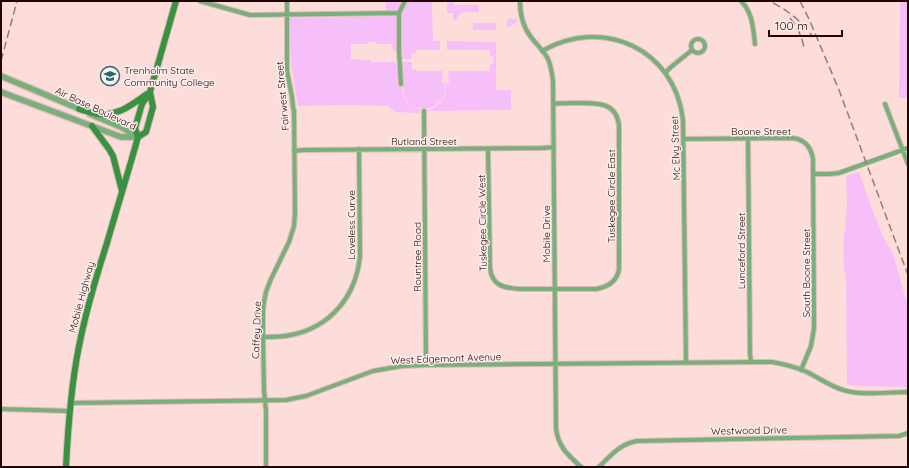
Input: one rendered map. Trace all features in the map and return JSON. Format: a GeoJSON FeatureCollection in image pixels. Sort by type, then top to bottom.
{"type":"FeatureCollection","features":[{"type":"Feature","properties":{"kind":"main road","name":"Mobile Highway"},"geometry":{"type":"LineString","coordinates":[[66,467],[70,403],[84,321],[138,138],[135,128],[142,104],[150,92],[176,1]]}},
{"type":"Feature","properties":{"kind":"main road","name":"Mobile Highway"},"geometry":{"type":"LineString","coordinates":[[138,138],[146,132],[153,107],[150,92]]}},
{"type":"Feature","properties":{"kind":"main road"},"geometry":{"type":"LineString","coordinates":[[79,109],[97,114],[116,113],[124,110],[150,92]]}},
{"type":"Feature","properties":{"kind":"main road"},"geometry":{"type":"LineString","coordinates":[[92,126],[113,156],[122,191]]}},
{"type":"Feature","properties":{"kind":"street"},"geometry":{"type":"LineString","coordinates":[[200,1],[248,15],[399,13]]}},
{"type":"Feature","properties":{"kind":"street","name":"Fairwest Street"},"geometry":{"type":"LineString","coordinates":[[286,1],[287,71],[294,111],[294,151]]}},
{"type":"Feature","properties":{"kind":"street"},"geometry":{"type":"LineString","coordinates":[[401,84],[399,13],[405,1]]}},
{"type":"Feature","properties":{"kind":"street","name":"Mobile Drive"},"geometry":{"type":"LineString","coordinates":[[520,1],[524,26],[531,38],[548,58],[552,72],[554,104],[556,428],[558,438],[564,449],[581,467]]}},
{"type":"Feature","properties":{"kind":"street"},"geometry":{"type":"LineString","coordinates":[[741,1],[746,6],[751,16],[755,44]]}},
{"type":"Feature","properties":{"kind":"street","name":"Mc Elvy Street"},"geometry":{"type":"LineString","coordinates":[[542,51],[574,39],[592,37],[609,38],[625,43],[642,51],[656,62],[670,79],[678,95],[683,120],[686,363]]}},
{"type":"Feature","properties":{"kind":"street"},"geometry":{"type":"LineString","coordinates":[[665,73],[692,50]]}},
{"type":"Feature","properties":{"kind":"street","name":"Air Base Boulevard"},"geometry":{"type":"LineString","coordinates":[[1,76],[121,128],[138,138]]}},
{"type":"Feature","properties":{"kind":"street","name":"Air Base Boulevard"},"geometry":{"type":"LineString","coordinates":[[1,92],[121,137],[138,138]]}},
{"type":"Feature","properties":{"kind":"street","name":"Tuskegee Circle East"},"geometry":{"type":"LineString","coordinates":[[554,104],[598,103],[606,106],[615,114],[618,121],[619,132],[619,272],[617,277],[612,283],[601,288],[555,289]]}},
{"type":"Feature","properties":{"kind":"street"},"geometry":{"type":"LineString","coordinates":[[885,104],[908,164]]}},
{"type":"Feature","properties":{"kind":"street","name":"Rountree Road"},"geometry":{"type":"LineString","coordinates":[[424,110],[426,365]]}},
{"type":"Feature","properties":{"kind":"street","name":"Lunceford Street"},"geometry":{"type":"LineString","coordinates":[[748,138],[751,362]]}},
{"type":"Feature","properties":{"kind":"street","name":"Boone Street"},"geometry":{"type":"LineString","coordinates":[[683,139],[796,139],[808,145],[812,152],[813,174]]}},
{"type":"Feature","properties":{"kind":"street","name":"Rutland Street"},"geometry":{"type":"LineString","coordinates":[[294,151],[554,147]]}},
{"type":"Feature","properties":{"kind":"street","name":"Tuskegee Circle West"},"geometry":{"type":"LineString","coordinates":[[488,148],[490,268],[492,278],[499,285],[508,289],[555,289]]}},
{"type":"Feature","properties":{"kind":"street"},"geometry":{"type":"LineString","coordinates":[[813,174],[838,173],[908,148]]}},
{"type":"Feature","properties":{"kind":"street","name":"Loveless Curve"},"geometry":{"type":"LineString","coordinates":[[263,337],[292,335],[317,326],[335,312],[351,290],[360,256],[359,149]]}},
{"type":"Feature","properties":{"kind":"street","name":"Caffey Drive"},"geometry":{"type":"LineString","coordinates":[[266,467],[263,311],[266,292],[289,242],[294,226],[294,151]]}},
{"type":"Feature","properties":{"kind":"street","name":"South Boone Street"},"geometry":{"type":"LineString","coordinates":[[802,370],[811,346],[814,328],[813,174]]}},
{"type":"Feature","properties":{"kind":"street","name":"West Edgemont Avenue"},"geometry":{"type":"LineString","coordinates":[[70,403],[286,400],[306,396],[363,374],[382,369],[426,365],[780,363],[793,366],[833,386],[851,392],[908,392]]}},
{"type":"Feature","properties":{"kind":"street"},"geometry":{"type":"LineString","coordinates":[[1,409],[70,411]]}},
{"type":"Feature","properties":{"kind":"street","name":"Westwood Drive"},"geometry":{"type":"LineString","coordinates":[[599,467],[618,449],[628,443],[637,441],[899,436],[908,433]]}},
{"type":"Feature","properties":{"kind":"shaded area"},"geometry":{"type":"Polygon","coordinates":[[[386,1],[432,2],[433,41],[440,41],[440,50],[416,50],[416,53],[412,53],[411,59],[398,59],[399,51],[393,51],[392,44],[376,44],[376,42],[368,42],[368,44],[351,44],[351,59],[371,60],[371,62],[394,62],[395,64],[398,64],[398,86],[402,86],[403,95],[409,104],[420,110],[420,113],[395,112],[387,106],[298,106],[291,64],[289,20],[291,18],[386,16],[386,1]]]}},
{"type":"Feature","properties":{"kind":"shaded area"},"geometry":{"type":"Polygon","coordinates":[[[447,1],[453,1],[454,5],[479,5],[479,12],[462,13],[456,20],[453,20],[453,13],[447,13],[447,1]]]}},
{"type":"Feature","properties":{"kind":"shaded area"},"geometry":{"type":"Polygon","coordinates":[[[900,1],[908,1],[908,98],[899,98],[900,1]]]}},
{"type":"Feature","properties":{"kind":"shaded area"},"geometry":{"type":"Polygon","coordinates":[[[510,18],[518,20],[508,27],[507,21],[510,18]]]}},
{"type":"Feature","properties":{"kind":"shaded area"},"geometry":{"type":"Polygon","coordinates":[[[473,23],[496,23],[496,30],[473,30],[473,23]]]}},
{"type":"Feature","properties":{"kind":"shaded area"},"geometry":{"type":"Polygon","coordinates":[[[447,41],[494,42],[496,44],[496,90],[511,90],[511,110],[424,111],[434,108],[443,99],[446,84],[449,83],[448,71],[490,71],[490,64],[494,64],[493,56],[490,56],[490,50],[447,50],[447,41]]]}},
{"type":"Feature","properties":{"kind":"shaded area"},"geometry":{"type":"Polygon","coordinates":[[[402,62],[412,62],[412,69],[416,69],[416,71],[443,71],[442,83],[445,83],[444,95],[437,104],[426,109],[420,109],[410,104],[404,95],[403,90],[402,62]]]}},
{"type":"Feature","properties":{"kind":"shaded area"},"geometry":{"type":"Polygon","coordinates":[[[859,172],[885,241],[893,254],[908,306],[908,387],[854,386],[847,384],[846,280],[843,247],[847,207],[846,176],[859,172]]]}},
{"type":"Feature","properties":{"kind":"railway"},"geometry":{"type":"LineString","coordinates":[[1,61],[17,1]]}},
{"type":"Feature","properties":{"kind":"railway"},"geometry":{"type":"LineString","coordinates":[[800,1],[839,90],[908,275]]}},
{"type":"Feature","properties":{"kind":"railway"},"geometry":{"type":"LineString","coordinates":[[773,3],[795,17],[813,37]]}},
{"type":"Feature","properties":{"kind":"railway"},"geometry":{"type":"LineString","coordinates":[[790,18],[799,32],[804,48]]}},
{"type":"Feature","properties":{"kind":"place","name":"Trenholm State Community College"},"geometry":{"type":"Point","coordinates":[110,76]}}]}
